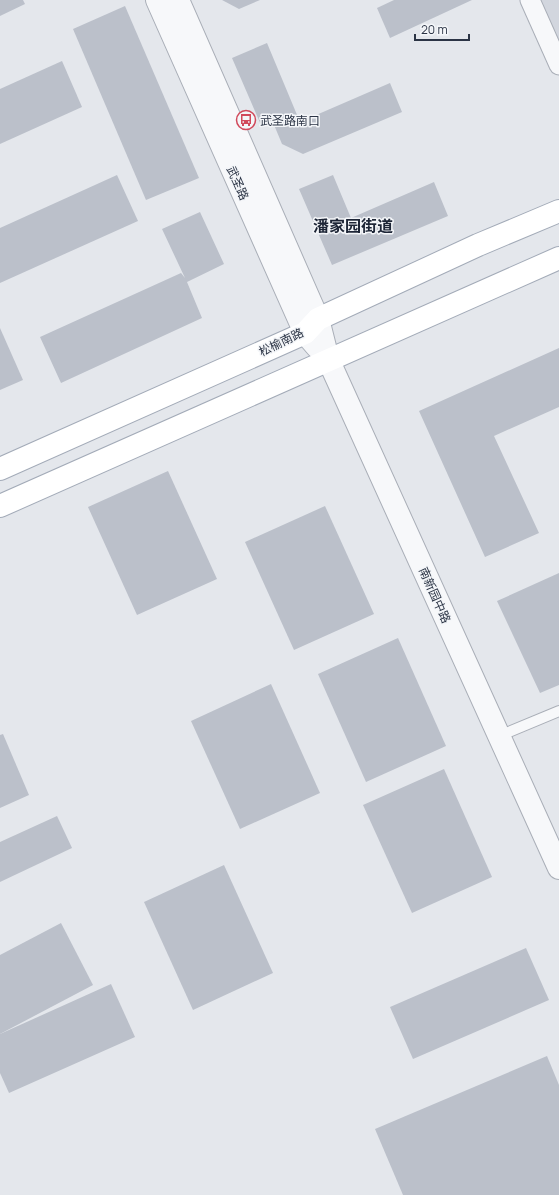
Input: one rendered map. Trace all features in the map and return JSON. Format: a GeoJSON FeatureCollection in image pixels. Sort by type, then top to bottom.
{"type":"FeatureCollection","features":[{"type":"Feature","properties":{"kind":"main road","name":"松榆南路"},"geometry":{"type":"LineString","coordinates":[[0,469],[311,326],[478,245],[555,211]]}},
{"type":"Feature","properties":{"kind":"main road"},"geometry":{"type":"LineString","coordinates":[[0,506],[559,258]]}},
{"type":"Feature","properties":{"kind":"street","name":"武圣路"},"geometry":{"type":"LineString","coordinates":[[157,0],[311,326]]}},
{"type":"Feature","properties":{"kind":"street","name":"武圣路"},"geometry":{"type":"LineString","coordinates":[[178,0],[311,326]]}},
{"type":"Feature","properties":{"kind":"street"},"geometry":{"type":"LineString","coordinates":[[530,0],[559,65]]}},
{"type":"Feature","properties":{"kind":"street","name":"南新园中路"},"geometry":{"type":"LineString","coordinates":[[311,326],[328,360],[559,868]]}},
{"type":"Feature","properties":{"kind":"lane"},"geometry":{"type":"LineString","coordinates":[[499,736],[559,711]]}},
{"type":"Feature","properties":{"kind":"shaded area"},"geometry":{"type":"Polygon","coordinates":[[[539,0],[559,0],[559,45],[539,0]]]}},
{"type":"Feature","properties":{"kind":"building"},"geometry":{"type":"Polygon","coordinates":[[[0,0],[23,0],[25,4],[0,16],[0,0]]]}},
{"type":"Feature","properties":{"kind":"building"},"geometry":{"type":"Polygon","coordinates":[[[222,0],[260,0],[239,9],[222,0]]]}},
{"type":"Feature","properties":{"kind":"building"},"geometry":{"type":"Polygon","coordinates":[[[394,0],[472,0],[390,38],[377,8],[394,0]]]}},
{"type":"Feature","properties":{"kind":"building"},"geometry":{"type":"Polygon","coordinates":[[[125,6],[199,178],[146,200],[73,29],[125,6]]]}},
{"type":"Feature","properties":{"kind":"building"},"geometry":{"type":"Polygon","coordinates":[[[267,43],[300,122],[390,83],[402,112],[303,154],[282,144],[272,120],[261,125],[232,58],[267,43]]]}},
{"type":"Feature","properties":{"kind":"building"},"geometry":{"type":"Polygon","coordinates":[[[62,61],[82,107],[0,144],[0,89],[62,61]]]}},
{"type":"Feature","properties":{"kind":"building"},"geometry":{"type":"Polygon","coordinates":[[[117,175],[138,221],[0,283],[0,228],[117,175]]]}},
{"type":"Feature","properties":{"kind":"building"},"geometry":{"type":"Polygon","coordinates":[[[333,175],[351,218],[434,182],[448,216],[332,265],[299,189],[333,175]]]}},
{"type":"Feature","properties":{"kind":"building"},"geometry":{"type":"Polygon","coordinates":[[[200,212],[224,264],[187,282],[202,318],[61,383],[40,337],[181,273],[185,278],[162,229],[200,212]]]}},
{"type":"Feature","properties":{"kind":"building"},"geometry":{"type":"Polygon","coordinates":[[[0,328],[23,380],[0,390],[0,328]]]}},
{"type":"Feature","properties":{"kind":"building"},"geometry":{"type":"Polygon","coordinates":[[[559,348],[559,407],[494,436],[539,533],[485,557],[419,411],[559,348]]]}},
{"type":"Feature","properties":{"kind":"building"},"geometry":{"type":"Polygon","coordinates":[[[168,471],[217,579],[137,615],[88,507],[168,471]]]}},
{"type":"Feature","properties":{"kind":"building"},"geometry":{"type":"Polygon","coordinates":[[[325,506],[374,614],[294,650],[245,542],[325,506]]]}},
{"type":"Feature","properties":{"kind":"building"},"geometry":{"type":"Polygon","coordinates":[[[559,573],[559,685],[540,693],[497,601],[559,573]]]}},
{"type":"Feature","properties":{"kind":"building"},"geometry":{"type":"Polygon","coordinates":[[[398,638],[446,746],[366,782],[318,674],[398,638]]]}},
{"type":"Feature","properties":{"kind":"building"},"geometry":{"type":"Polygon","coordinates":[[[271,684],[320,793],[240,829],[191,721],[271,684]]]}},
{"type":"Feature","properties":{"kind":"building"},"geometry":{"type":"Polygon","coordinates":[[[3,734],[29,795],[0,808],[0,735],[3,734]]]}},
{"type":"Feature","properties":{"kind":"building"},"geometry":{"type":"Polygon","coordinates":[[[444,769],[492,877],[412,913],[363,805],[444,769]]]}},
{"type":"Feature","properties":{"kind":"building"},"geometry":{"type":"Polygon","coordinates":[[[57,816],[72,848],[0,882],[0,842],[57,816]]]}},
{"type":"Feature","properties":{"kind":"building"},"geometry":{"type":"Polygon","coordinates":[[[224,865],[273,973],[193,1010],[144,902],[224,865]]]}},
{"type":"Feature","properties":{"kind":"building"},"geometry":{"type":"Polygon","coordinates":[[[61,923],[93,985],[0,1034],[0,955],[61,923]]]}},
{"type":"Feature","properties":{"kind":"building"},"geometry":{"type":"Polygon","coordinates":[[[526,948],[549,1000],[413,1059],[390,1007],[526,948]]]}},
{"type":"Feature","properties":{"kind":"building"},"geometry":{"type":"Polygon","coordinates":[[[111,984],[135,1037],[9,1093],[0,1073],[0,1034],[111,984]]]}},
{"type":"Feature","properties":{"kind":"building"},"geometry":{"type":"Polygon","coordinates":[[[547,1056],[559,1085],[559,1195],[403,1195],[375,1129],[547,1056]]]}},
{"type":"Feature","properties":{"kind":"place","name":"武圣路南口"},"geometry":{"type":"Point","coordinates":[246,120]}},
{"type":"Feature","properties":{"kind":"district","name":"潘家园街道"},"geometry":{"type":"Point","coordinates":[353,226]}}]}
